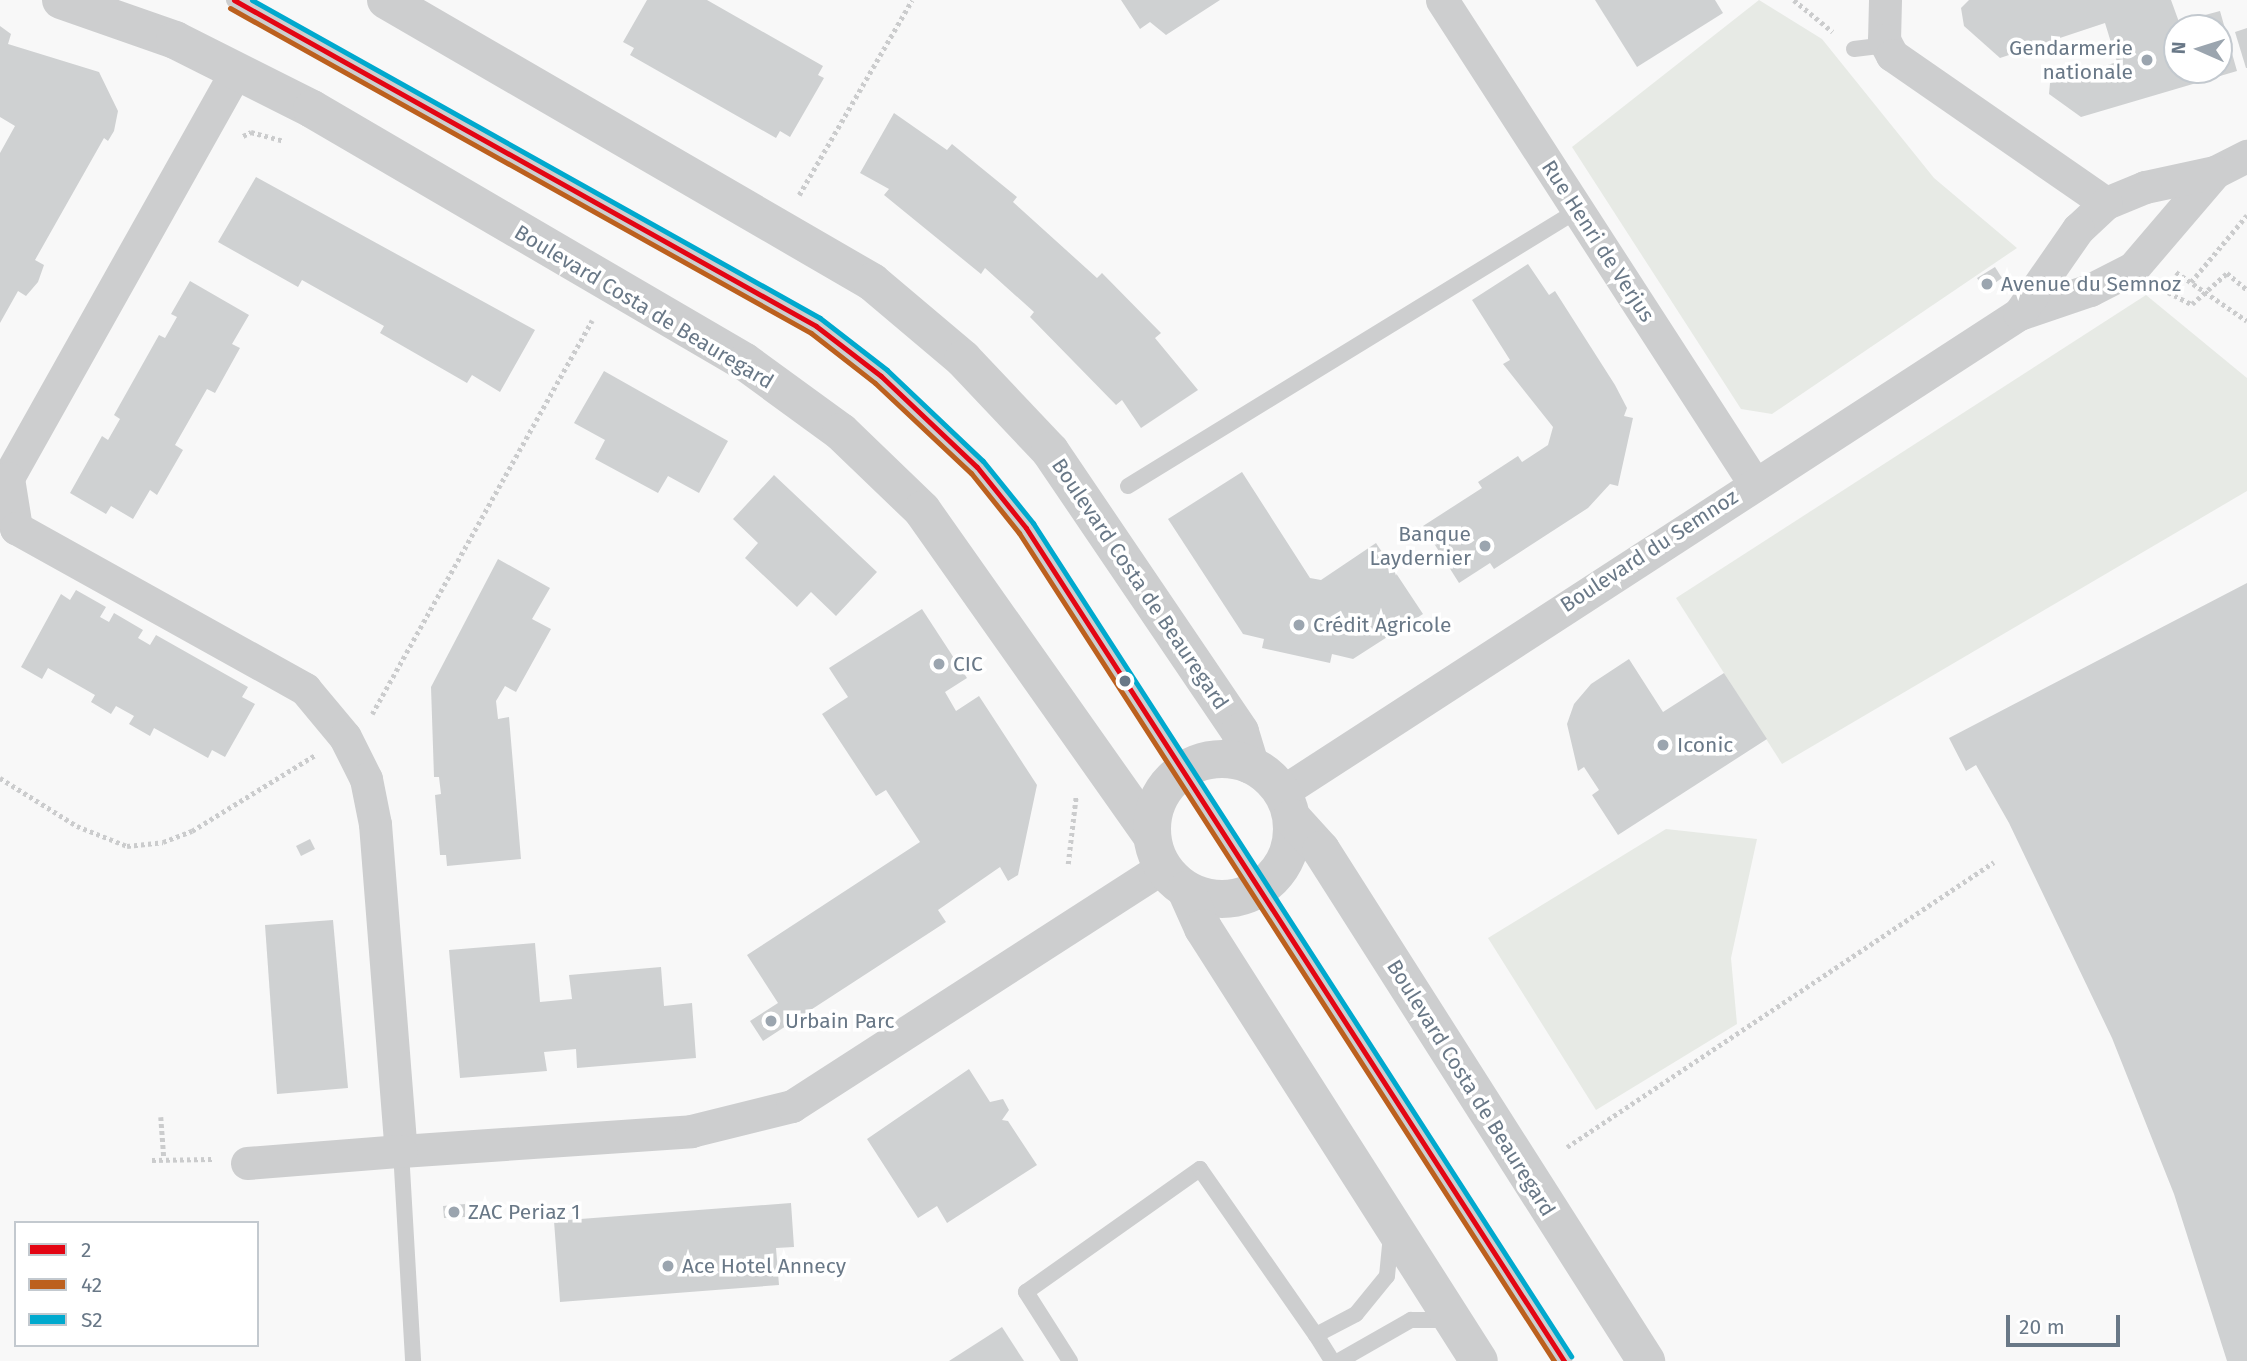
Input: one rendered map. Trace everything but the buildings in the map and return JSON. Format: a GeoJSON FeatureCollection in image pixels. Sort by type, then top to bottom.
{"type":"FeatureCollection","features":[{"type":"Feature","properties":{"kind":"street","name":"Boulevard Costa de Beauregard"},"geometry":{"type":"LineString","coordinates":[[61,0],[175,40],[234,73],[312,110],[745,362],[841,432],[922,510],[1167,864],[1203,928],[1479,1361]]}},
{"type":"Feature","properties":{"kind":"street","name":"Boulevard Costa de Beauregard"},"geometry":{"type":"LineString","coordinates":[[386,0],[872,282],[963,359],[1050,451],[1240,732],[1250,764],[1287,805],[1321,850],[1646,1361]]}},
{"type":"Feature","properties":{"kind":"street","name":"Rue Henri de Verjus"},"geometry":{"type":"LineString","coordinates":[[1442,0],[1754,483]]}},
{"type":"Feature","properties":{"kind":"street"},"geometry":{"type":"LineString","coordinates":[[1885,0],[1887,45],[1892,55],[2106,203]]}},
{"type":"Feature","properties":{"kind":"street"},"geometry":{"type":"LineString","coordinates":[[234,73],[8,478],[16,528],[305,689],[345,737],[366,779],[375,824],[401,1150]]}},
{"type":"Feature","properties":{"kind":"street"},"geometry":{"type":"LineString","coordinates":[[2214,172],[2247,156]]}},
{"type":"Feature","properties":{"kind":"street","name":"Boulevard du Semnoz"},"geometry":{"type":"LineString","coordinates":[[2019,314],[2078,229],[2106,203],[2145,187],[2214,172]]}},
{"type":"Feature","properties":{"kind":"street","name":"Boulevard du Semnoz"},"geometry":{"type":"LineString","coordinates":[[1287,805],[1754,483],[2019,314],[2090,290],[2133,268],[2214,172]]}},
{"type":"Feature","properties":{"kind":"street"},"geometry":{"type":"LineString","coordinates":[[1250,764],[1227,758],[1182,771],[1159,799],[1167,864],[1222,900],[1257,890],[1286,860],[1287,805]]}},
{"type":"Feature","properties":{"kind":"street"},"geometry":{"type":"LineString","coordinates":[[247,1163],[691,1131],[792,1106],[1167,864]]}},
{"type":"Feature","properties":{"kind":"lane"},"geometry":{"type":"LineString","coordinates":[[234,0],[816,326],[881,376],[977,467],[1026,528],[1257,890],[1564,1361]]}},
{"type":"Feature","properties":{"kind":"lane"},"geometry":{"type":"LineString","coordinates":[[1853,49],[1887,45]]}},
{"type":"Feature","properties":{"kind":"lane"},"geometry":{"type":"LineString","coordinates":[[1128,486],[1578,210]]}},
{"type":"Feature","properties":{"kind":"lane"},"geometry":{"type":"LineString","coordinates":[[401,1150],[413,1361]]}},
{"type":"Feature","properties":{"kind":"lane"},"geometry":{"type":"LineString","coordinates":[[1070,1361],[1026,1292],[1200,1169],[1332,1361]]}},
{"type":"Feature","properties":{"kind":"lane"},"geometry":{"type":"LineString","coordinates":[[1316,1335],[1356,1314],[1387,1276],[1391,1226]]}},
{"type":"Feature","properties":{"kind":"lane"},"geometry":{"type":"LineString","coordinates":[[1339,1361],[1411,1320],[1451,1320]]}},
{"type":"Feature","properties":{"kind":"path"},"geometry":{"type":"LineString","coordinates":[[797,199],[912,0]]}},
{"type":"Feature","properties":{"kind":"path"},"geometry":{"type":"LineString","coordinates":[[238,138],[251,132],[297,149]]}},
{"type":"Feature","properties":{"kind":"path"},"geometry":{"type":"LineString","coordinates":[[2191,282],[2247,215]]}},
{"type":"Feature","properties":{"kind":"path"},"geometry":{"type":"LineString","coordinates":[[580,313],[604,327]]}},
{"type":"Feature","properties":{"kind":"path"},"geometry":{"type":"LineString","coordinates":[[0,778],[77,826],[127,846],[163,842],[192,831],[345,737],[370,718],[592,320]]}},
{"type":"Feature","properties":{"kind":"path"},"geometry":{"type":"LineString","coordinates":[[1068,783],[1076,795],[1068,864]]}},
{"type":"Feature","properties":{"kind":"path"},"geometry":{"type":"LineString","coordinates":[[1567,1147],[1994,862]]}},
{"type":"Feature","properties":{"kind":"path"},"geometry":{"type":"LineString","coordinates":[[161,1117],[164,1158]]}},
{"type":"Feature","properties":{"kind":"path"},"geometry":{"type":"LineString","coordinates":[[152,1160],[164,1158],[247,1163]]}},
{"type":"Feature","properties":{"kind":"shaded area"},"geometry":{"type":"Polygon","coordinates":[[[1759,0],[1822,39],[1934,178],[2017,248],[1772,414],[1741,409],[1572,147],[1759,0]]]}},
{"type":"Feature","properties":{"kind":"shaded area"},"geometry":{"type":"Polygon","coordinates":[[[2146,295],[2247,378],[2247,491],[1782,764],[1676,598],[2146,295]]]}},
{"type":"Feature","properties":{"kind":"shaded area"},"geometry":{"type":"Polygon","coordinates":[[[1666,829],[1757,839],[1731,958],[1737,1024],[1596,1110],[1488,938],[1666,829]]]}},
{"type":"Feature","properties":{"kind":"transit line","name":"2"},"geometry":{"type":"LineString","coordinates":[[234,0],[816,326],[881,376],[977,467],[1026,528],[1564,1361]]}},
{"type":"Feature","properties":{"kind":"transit line","name":"S2"},"geometry":{"type":"LineString","coordinates":[[252,0],[820,318],[887,370],[983,461],[1033,523],[1571,1356]]}},
{"type":"Feature","properties":{"kind":"transit line","name":"42"},"geometry":{"type":"LineString","coordinates":[[230,8],[811,333],[875,383],[971,473],[1019,533],[1554,1361]]}},
{"type":"Feature","properties":{"kind":"place","name":"Gendarmerie nationale"},"geometry":{"type":"Point","coordinates":[2147,60]}},
{"type":"Feature","properties":{"kind":"place","name":"Avenue du Semnoz"},"geometry":{"type":"Point","coordinates":[1987,284]}},
{"type":"Feature","properties":{"kind":"place","name":"Banque Laydernier"},"geometry":{"type":"Point","coordinates":[1485,546]}},
{"type":"Feature","properties":{"kind":"place","name":"Crédit Agricole"},"geometry":{"type":"Point","coordinates":[1299,625]}},
{"type":"Feature","properties":{"kind":"place","name":"CIC"},"geometry":{"type":"Point","coordinates":[939,664]}},
{"type":"Feature","properties":{"kind":"place","name":"Iconic"},"geometry":{"type":"Point","coordinates":[1663,745]}},
{"type":"Feature","properties":{"kind":"place","name":"Urbain Parc"},"geometry":{"type":"Point","coordinates":[771,1021]}},
{"type":"Feature","properties":{"kind":"place","name":"ZAC Periaz 1"},"geometry":{"type":"Point","coordinates":[454,1212]}},
{"type":"Feature","properties":{"kind":"place","name":"Ace Hotel Annecy"},"geometry":{"type":"Point","coordinates":[668,1266]}}]}
